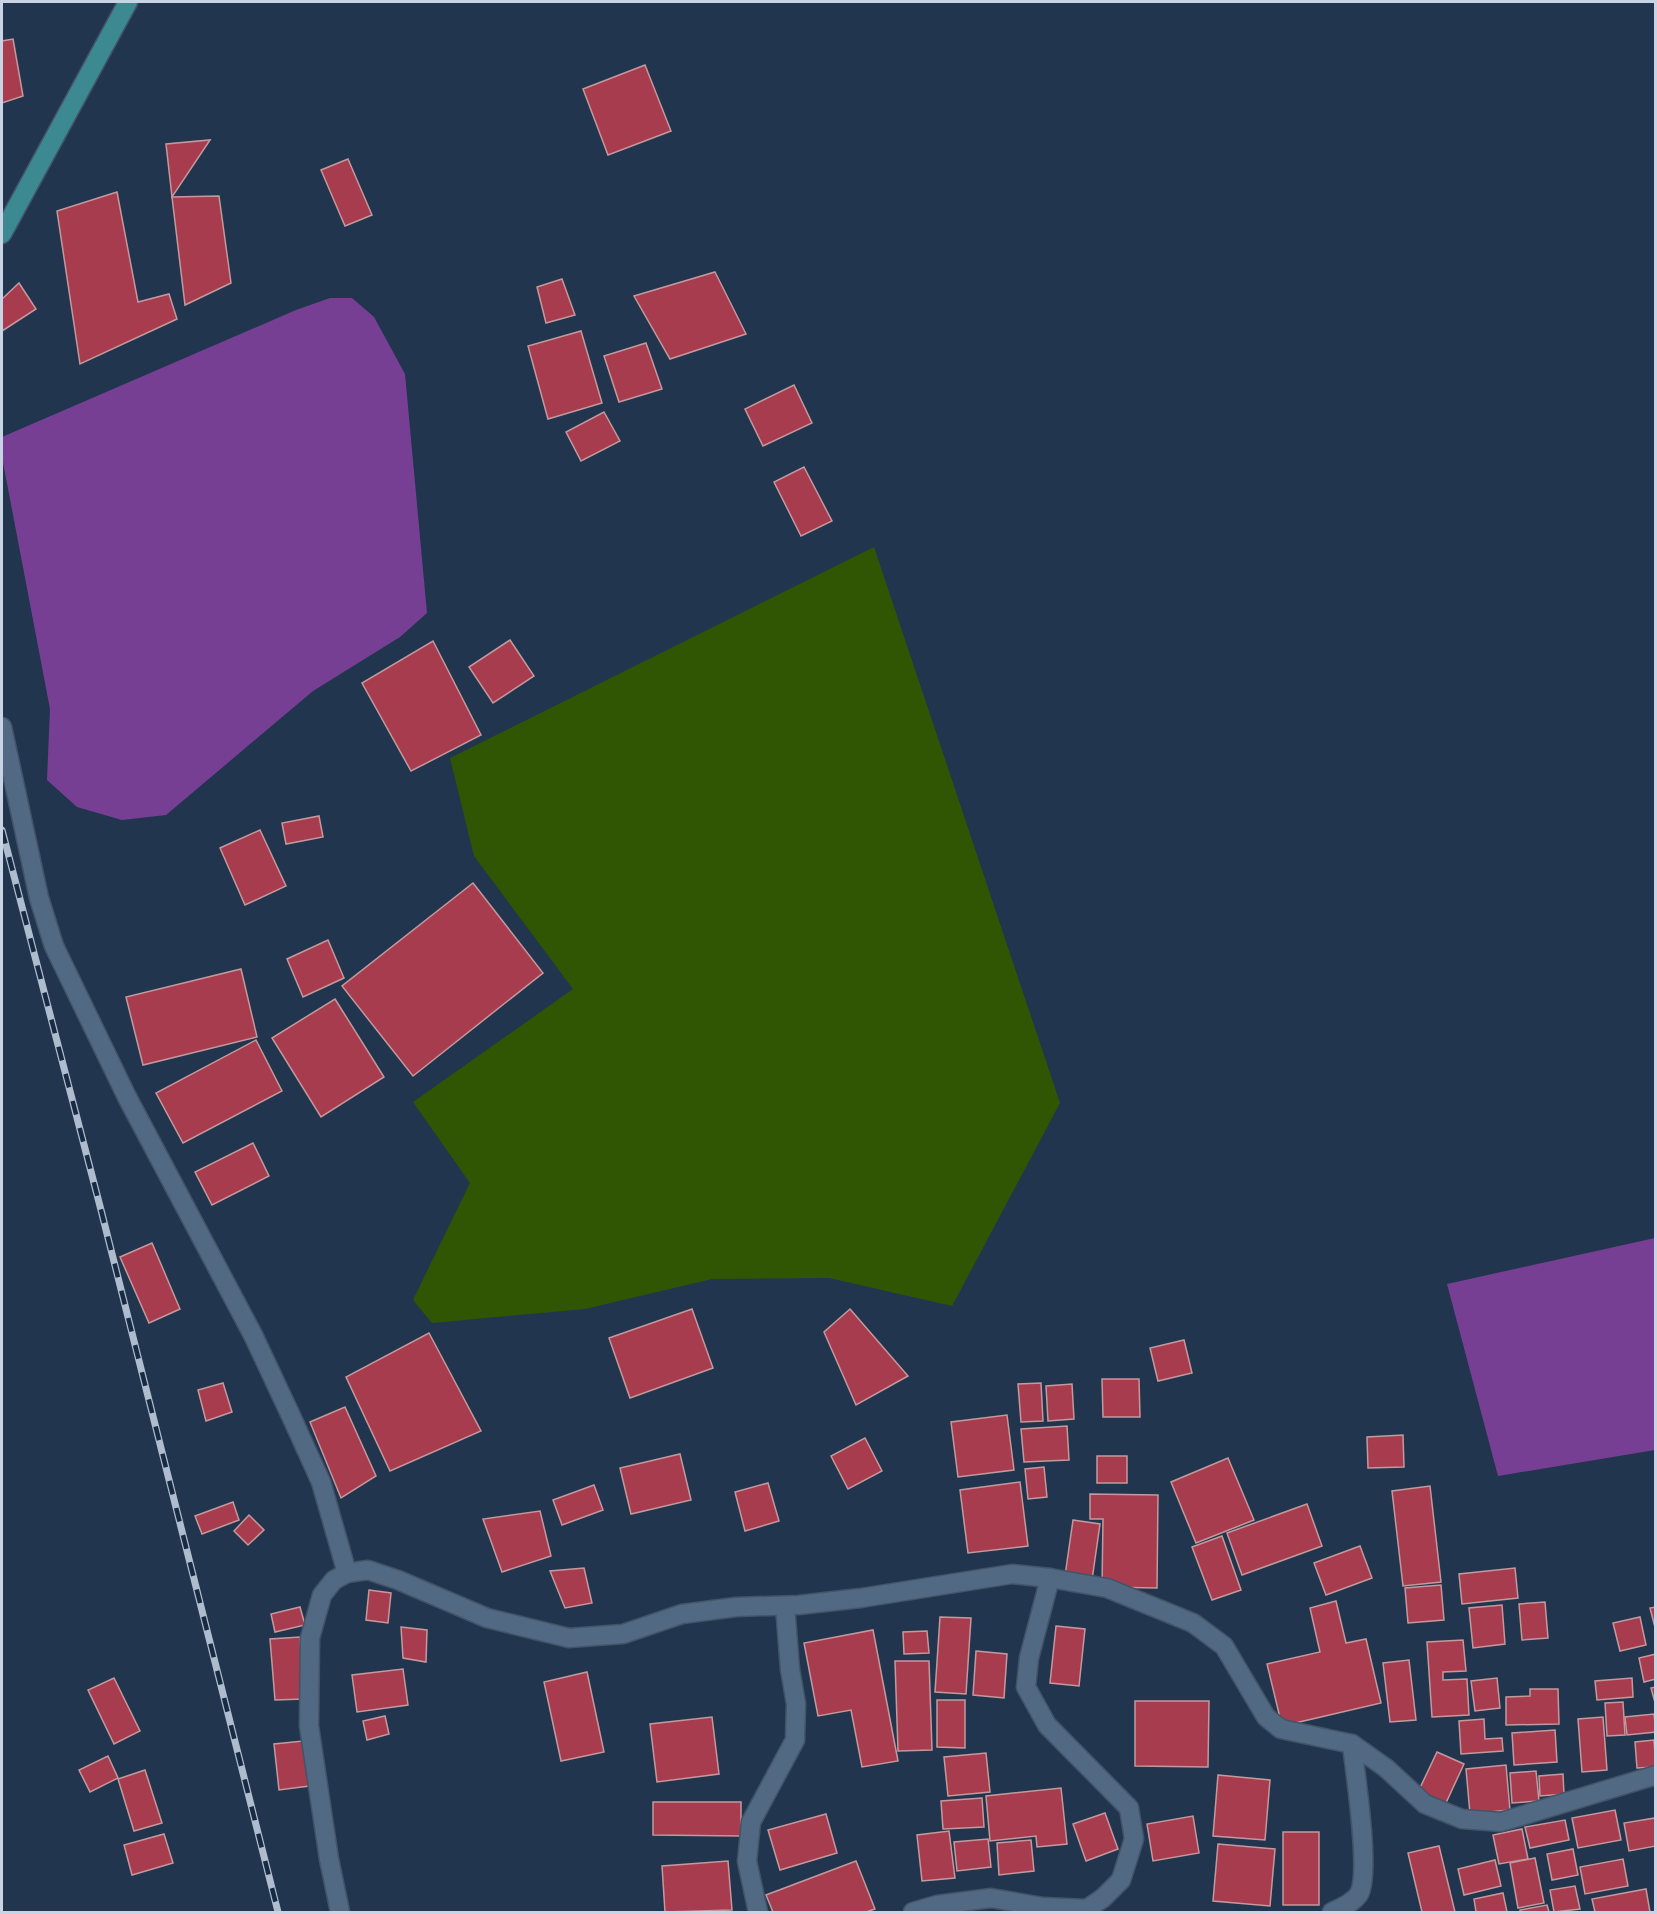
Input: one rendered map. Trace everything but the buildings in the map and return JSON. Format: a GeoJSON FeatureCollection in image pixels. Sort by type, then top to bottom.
{"type":"FeatureCollection","features":[{"type":"Feature","properties":{"kind":"main road"},"geometry":{"type":"LineString","coordinates":[[2,234],[128,2]]}},
{"type":"Feature","properties":{"kind":"street"},"geometry":{"type":"LineString","coordinates":[[2,727],[39,897],[54,946],[122,1086],[253,1335],[291,1416],[321,1482],[347,1573]]}},
{"type":"Feature","properties":{"kind":"street"},"geometry":{"type":"LineString","coordinates":[[340,1912],[329,1859],[309,1726],[310,1638],[322,1595],[334,1580],[347,1573],[368,1570],[398,1580],[488,1618],[569,1638],[622,1634],[682,1614],[736,1607],[785,1606],[861,1598],[1012,1574],[1050,1578],[1107,1588],[1193,1623],[1224,1646],[1235,1661],[1266,1717],[1281,1729],[1352,1744],[1386,1768],[1425,1804],[1462,1819],[1501,1822],[1656,1775]]}},
{"type":"Feature","properties":{"kind":"street"},"geometry":{"type":"LineString","coordinates":[[913,1912],[937,1905],[991,1899],[1087,1911],[1121,1880],[1134,1839],[1129,1808],[1047,1725],[1026,1687],[1029,1658],[1050,1578]]}},
{"type":"Feature","properties":{"kind":"street"},"geometry":{"type":"LineString","coordinates":[[758,1912],[747,1861],[751,1822],[795,1740],[796,1704],[790,1668],[785,1606]]}},
{"type":"Feature","properties":{"kind":"street"},"geometry":{"type":"LineString","coordinates":[[1332,1912],[1348,1905],[1359,1893],[1365,1868],[1352,1744]]}},
{"type":"Feature","properties":{"kind":"green space"},"geometry":{"type":"Polygon","coordinates":[[[874,547],[1060,1103],[952,1306],[829,1278],[712,1279],[585,1309],[432,1323],[413,1300],[470,1183],[413,1102],[573,989],[474,856],[450,758],[874,547]]]}},
{"type":"Feature","properties":{"kind":"shaded area"},"geometry":{"type":"Polygon","coordinates":[[[330,298],[352,298],[374,317],[405,374],[427,613],[400,637],[313,691],[166,815],[122,820],[77,807],[47,780],[50,709],[2,457],[2,437],[296,310],[330,298]]]}},
{"type":"Feature","properties":{"kind":"shaded area"},"geometry":{"type":"Polygon","coordinates":[[[1655,1238],[1655,1450],[1498,1476],[1447,1284],[1655,1238]]]}},
{"type":"Feature","properties":{"kind":"railway"},"geometry":{"type":"LineString","coordinates":[[2,830],[101,1210],[278,1912]]}}]}
